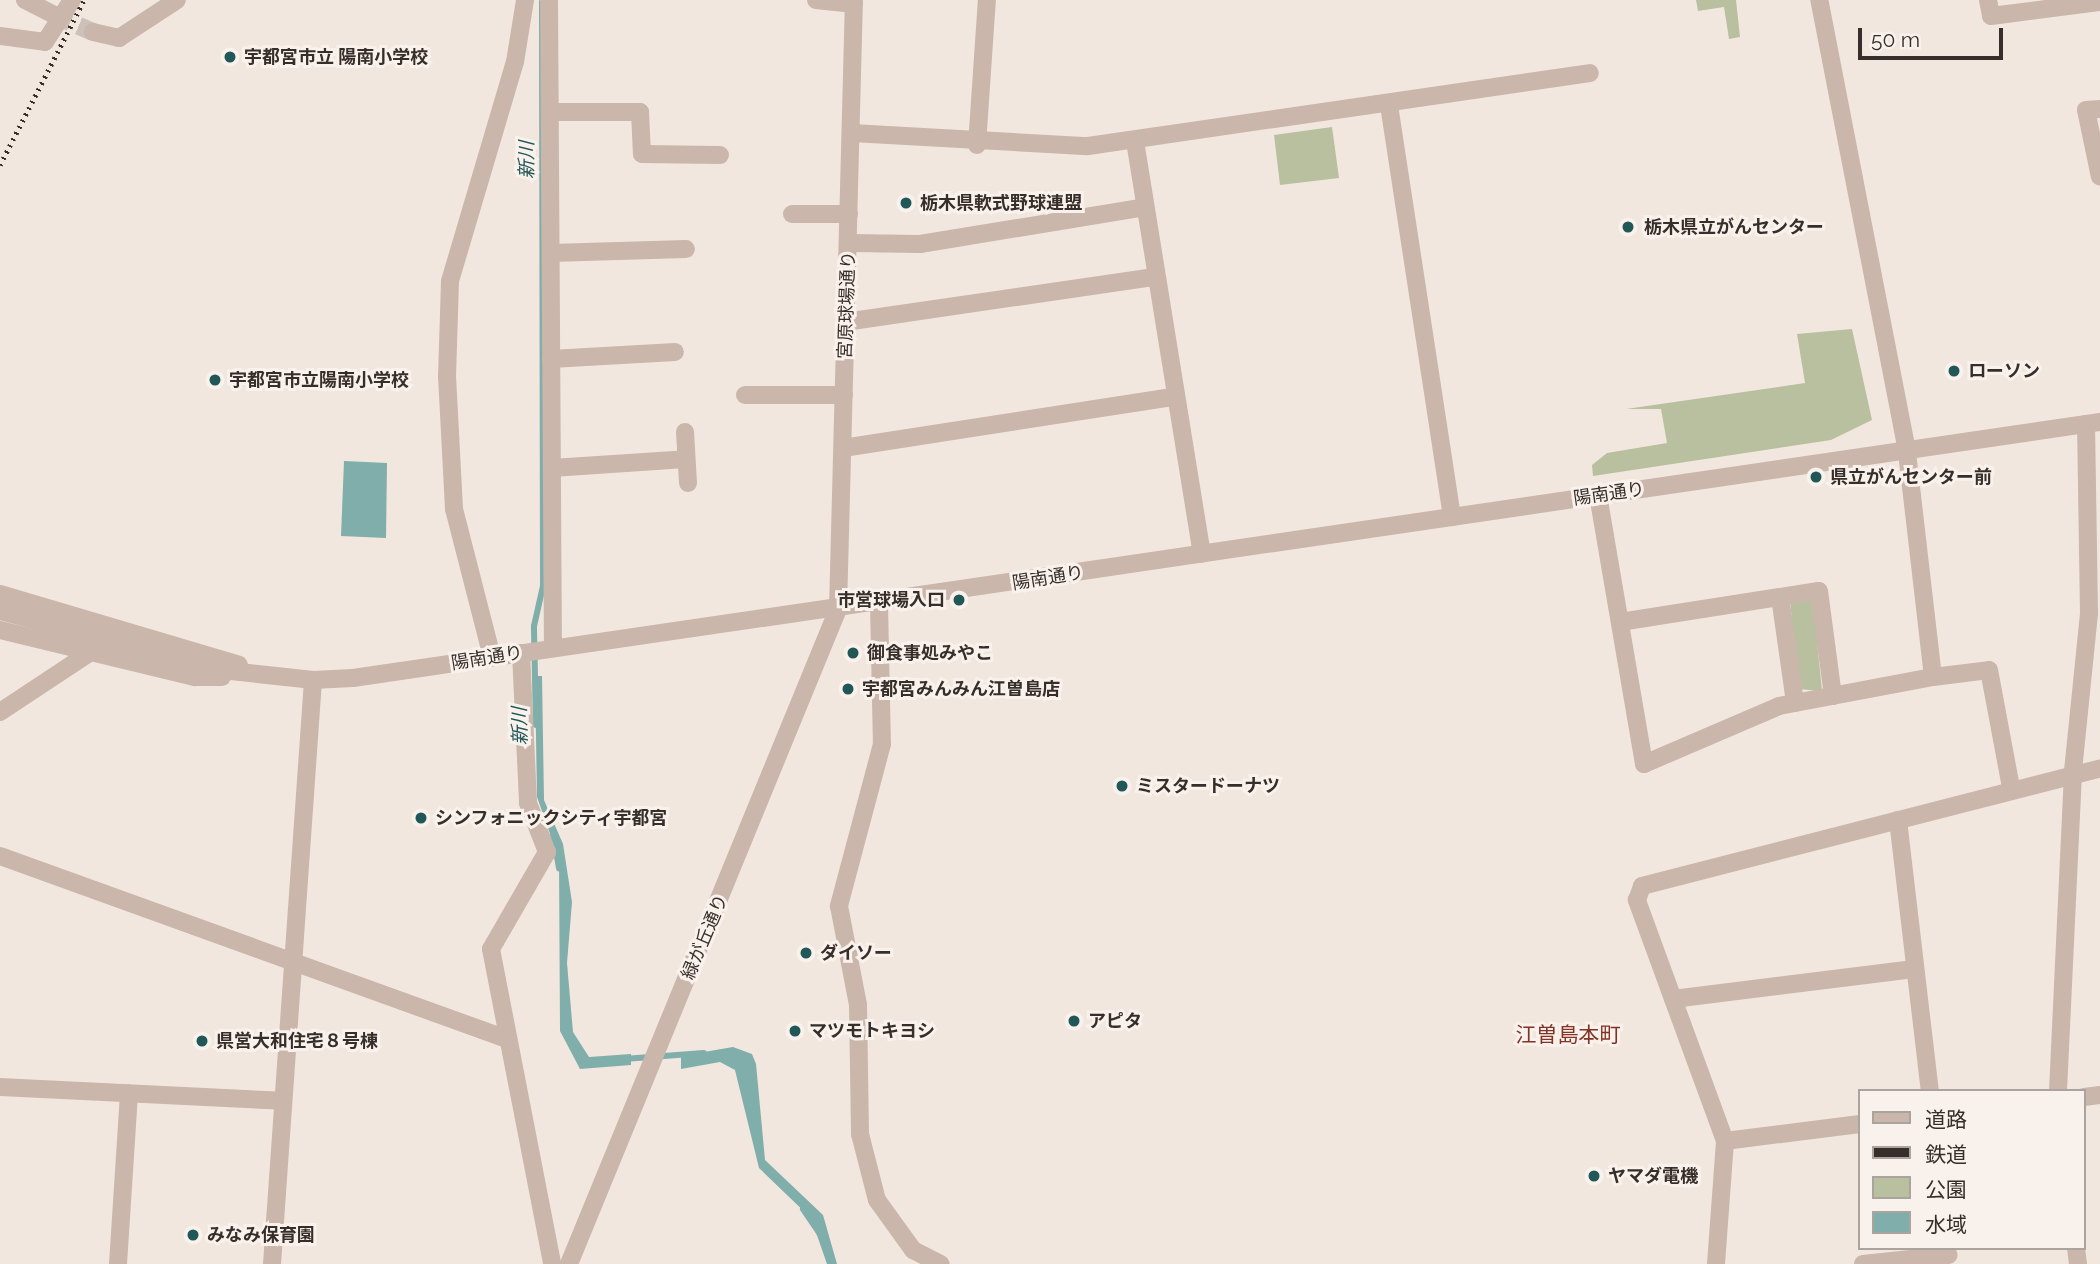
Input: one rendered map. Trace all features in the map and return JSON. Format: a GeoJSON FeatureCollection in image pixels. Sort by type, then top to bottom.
{"type":"FeatureCollection","features":[{"type":"Feature","properties":{"kind":"street"},"geometry":{"type":"LineString","coordinates":[[25,0],[54,15]]}},
{"type":"Feature","properties":{"kind":"street"},"geometry":{"type":"LineString","coordinates":[[0,36],[45,42],[72,0]]}},
{"type":"Feature","properties":{"kind":"street"},"geometry":{"type":"LineString","coordinates":[[93,32],[119,37],[177,0]]}},
{"type":"Feature","properties":{"kind":"street"},"geometry":{"type":"LineString","coordinates":[[492,657],[454,509],[447,377],[450,281],[515,62],[525,0]]}},
{"type":"Feature","properties":{"kind":"street"},"geometry":{"type":"LineString","coordinates":[[549,0],[553,648]]}},
{"type":"Feature","properties":{"kind":"street"},"geometry":{"type":"LineString","coordinates":[[816,0],[854,2]]}},
{"type":"Feature","properties":{"kind":"street"},"geometry":{"type":"LineString","coordinates":[[977,145],[987,0]]}},
{"type":"Feature","properties":{"kind":"street"},"geometry":{"type":"LineString","coordinates":[[1819,0],[1907,451],[1933,677]]}},
{"type":"Feature","properties":{"kind":"street"},"geometry":{"type":"LineString","coordinates":[[1987,0],[1991,16],[2100,2]]}},
{"type":"Feature","properties":{"kind":"street","name":"宮原球場通り"},"geometry":{"type":"LineString","coordinates":[[838,609],[854,2]]}},
{"type":"Feature","properties":{"kind":"street"},"geometry":{"type":"LineString","coordinates":[[852,133],[977,145],[1135,141],[1590,73]]}},
{"type":"Feature","properties":{"kind":"street"},"geometry":{"type":"LineString","coordinates":[[1389,105],[1452,517]]}},
{"type":"Feature","properties":{"kind":"street"},"geometry":{"type":"LineString","coordinates":[[2100,109],[2086,110],[2100,177]]}},
{"type":"Feature","properties":{"kind":"street"},"geometry":{"type":"LineString","coordinates":[[550,112],[640,112],[642,154],[720,155]]}},
{"type":"Feature","properties":{"kind":"street"},"geometry":{"type":"LineString","coordinates":[[1135,141],[1174,397],[1202,554]]}},
{"type":"Feature","properties":{"kind":"street"},"geometry":{"type":"LineString","coordinates":[[849,243],[920,244],[1145,207]]}},
{"type":"Feature","properties":{"kind":"street"},"geometry":{"type":"LineString","coordinates":[[792,214],[849,214]]}},
{"type":"Feature","properties":{"kind":"street"},"geometry":{"type":"LineString","coordinates":[[551,253],[686,249]]}},
{"type":"Feature","properties":{"kind":"street"},"geometry":{"type":"LineString","coordinates":[[845,322],[1155,277]]}},
{"type":"Feature","properties":{"kind":"street"},"geometry":{"type":"LineString","coordinates":[[551,359],[675,352]]}},
{"type":"Feature","properties":{"kind":"street"},"geometry":{"type":"LineString","coordinates":[[745,395],[844,395]]}},
{"type":"Feature","properties":{"kind":"street"},"geometry":{"type":"LineString","coordinates":[[843,448],[1174,397]]}},
{"type":"Feature","properties":{"kind":"street"},"geometry":{"type":"LineString","coordinates":[[2058,1089],[2074,771],[2089,613],[2093,423]]}},
{"type":"Feature","properties":{"kind":"street","name":"陽南通り"},"geometry":{"type":"LineString","coordinates":[[0,611],[221,670],[313,680],[879,604],[2093,423]]}},
{"type":"Feature","properties":{"kind":"street"},"geometry":{"type":"LineString","coordinates":[[685,432],[688,483]]}},
{"type":"Feature","properties":{"kind":"street"},"geometry":{"type":"LineString","coordinates":[[552,468],[687,459]]}},
{"type":"Feature","properties":{"kind":"street"},"geometry":{"type":"LineString","coordinates":[[1598,495],[1644,764],[1795,703],[1933,677],[1989,670],[2011,788]]}},
{"type":"Feature","properties":{"kind":"street"},"geometry":{"type":"LineString","coordinates":[[1620,622],[1819,590],[1833,696]]}},
{"type":"Feature","properties":{"kind":"street"},"geometry":{"type":"LineString","coordinates":[[0,594],[200,650],[268,677]]}},
{"type":"Feature","properties":{"kind":"street"},"geometry":{"type":"LineString","coordinates":[[1780,597],[1795,703]]}},
{"type":"Feature","properties":{"kind":"street"},"geometry":{"type":"LineString","coordinates":[[879,604],[882,744],[839,906],[858,1005],[860,1134],[877,1200],[919,1259],[941,1264]]}},
{"type":"Feature","properties":{"kind":"street","name":"緑が丘通り"},"geometry":{"type":"LineString","coordinates":[[569,1264],[838,609]]}},
{"type":"Feature","properties":{"kind":"street"},"geometry":{"type":"LineString","coordinates":[[0,630],[195,677],[268,677]]}},
{"type":"Feature","properties":{"kind":"street"},"geometry":{"type":"LineString","coordinates":[[0,712],[89,653]]}},
{"type":"Feature","properties":{"kind":"street"},"geometry":{"type":"LineString","coordinates":[[521,653],[528,803],[547,852],[491,950],[552,1264]]}},
{"type":"Feature","properties":{"kind":"street"},"geometry":{"type":"LineString","coordinates":[[272,1264],[313,680]]}},
{"type":"Feature","properties":{"kind":"street"},"geometry":{"type":"LineString","coordinates":[[1716,1264],[1726,1141],[1637,900],[1642,886],[2074,771],[2100,768]]}},
{"type":"Feature","properties":{"kind":"street"},"geometry":{"type":"LineString","coordinates":[[1898,820],[1930,1089]]}},
{"type":"Feature","properties":{"kind":"street"},"geometry":{"type":"LineString","coordinates":[[0,856],[507,1039]]}},
{"type":"Feature","properties":{"kind":"street"},"geometry":{"type":"LineString","coordinates":[[1673,999],[1914,968]]}},
{"type":"Feature","properties":{"kind":"street"},"geometry":{"type":"LineString","coordinates":[[0,1087],[283,1101]]}},
{"type":"Feature","properties":{"kind":"street"},"geometry":{"type":"LineString","coordinates":[[118,1264],[129,1093]]}},
{"type":"Feature","properties":{"kind":"street"},"geometry":{"type":"LineString","coordinates":[[1726,1141],[1858,1124]]}},
{"type":"Feature","properties":{"kind":"street"},"geometry":{"type":"LineString","coordinates":[[1863,1264],[1950,1256]]}},
{"type":"Feature","properties":{"kind":"green space"},"geometry":{"type":"Polygon","coordinates":[[[1696,0],[1736,0],[1740,37],[1729,39],[1724,7],[1698,11],[1696,0]]]}},
{"type":"Feature","properties":{"kind":"green space"},"geometry":{"type":"Polygon","coordinates":[[[1332,127],[1339,178],[1280,185],[1274,135],[1332,127]]]}},
{"type":"Feature","properties":{"kind":"green space"},"geometry":{"type":"Polygon","coordinates":[[[1852,329],[1872,420],[1831,440],[1593,476],[1592,465],[1607,453],[1667,443],[1661,409],[1626,409],[1805,383],[1797,334],[1852,329]]]}},
{"type":"Feature","properties":{"kind":"green space"},"geometry":{"type":"Polygon","coordinates":[[[1790,599],[1813,601],[1822,691],[1798,689],[1790,599]]]}},
{"type":"Feature","properties":{"kind":"water"},"geometry":{"type":"Polygon","coordinates":[[[344,461],[387,463],[386,538],[341,536],[344,461]]]}},
{"type":"Feature","properties":{"kind":"water"},"geometry":{"type":"Polygon","coordinates":[[[535,676],[542,676],[544,800],[563,844],[572,902],[567,963],[573,1032],[589,1057],[631,1054],[631,1065],[580,1069],[560,1031],[559,859],[537,797],[535,676]]]}},
{"type":"Feature","properties":{"kind":"water"},"geometry":{"type":"Polygon","coordinates":[[[733,1047],[752,1054],[756,1064],[765,1160],[823,1215],[837,1264],[827,1264],[811,1218],[759,1168],[735,1070],[720,1062],[681,1069],[681,1056],[733,1047]]]}},
{"type":"Feature","properties":{"kind":"waterway","name":"新川"},"geometry":{"type":"LineString","coordinates":[[536,725],[534,626],[543,586],[542,2]]}},
{"type":"Feature","properties":{"kind":"waterway","name":"新川"},"geometry":{"type":"LineString","coordinates":[[553,834],[559,868]]}},
{"type":"Feature","properties":{"kind":"waterway","name":"新川"},"geometry":{"type":"LineString","coordinates":[[624,1059],[704,1053]]}},
{"type":"Feature","properties":{"kind":"waterway","name":"新川"},"geometry":{"type":"LineString","coordinates":[[803,1209],[824,1240]]}},
{"type":"Feature","properties":{"kind":"tunnel"},"geometry":{"type":"LineString","coordinates":[[54,15],[93,32]]}},
{"type":"Feature","properties":{"kind":"railway"},"geometry":{"type":"LineString","coordinates":[[0,165],[84,0]]}},
{"type":"Feature","properties":{"kind":"place","name":"宇都宮市立 陽南小学校"},"geometry":{"type":"Point","coordinates":[230,57]}},
{"type":"Feature","properties":{"kind":"place","name":"栃木県軟式野球連盟"},"geometry":{"type":"Point","coordinates":[906,203]}},
{"type":"Feature","properties":{"kind":"place","name":"栃木県立がんセンター"},"geometry":{"type":"Point","coordinates":[1628,227]}},
{"type":"Feature","properties":{"kind":"place","name":"ローソン"},"geometry":{"type":"Point","coordinates":[1954,371]}},
{"type":"Feature","properties":{"kind":"place","name":"宇都宮市立陽南小学校"},"geometry":{"type":"Point","coordinates":[215,380]}},
{"type":"Feature","properties":{"kind":"place","name":"県立がんセンター前"},"geometry":{"type":"Point","coordinates":[1816,477]}},
{"type":"Feature","properties":{"kind":"place","name":"市営球場入口"},"geometry":{"type":"Point","coordinates":[959,600]}},
{"type":"Feature","properties":{"kind":"place","name":"御食事処みやこ"},"geometry":{"type":"Point","coordinates":[853,653]}},
{"type":"Feature","properties":{"kind":"place","name":"宇都宮みんみん江曽島店"},"geometry":{"type":"Point","coordinates":[848,689]}},
{"type":"Feature","properties":{"kind":"place","name":"ミスタードーナツ"},"geometry":{"type":"Point","coordinates":[1122,786]}},
{"type":"Feature","properties":{"kind":"place","name":"シンフォニックシティ宇都宮"},"geometry":{"type":"Point","coordinates":[421,818]}},
{"type":"Feature","properties":{"kind":"place","name":"ダイソー"},"geometry":{"type":"Point","coordinates":[806,953]}},
{"type":"Feature","properties":{"kind":"place","name":"アピタ"},"geometry":{"type":"Point","coordinates":[1074,1021]}},
{"type":"Feature","properties":{"kind":"place","name":"マツモトキヨシ"},"geometry":{"type":"Point","coordinates":[795,1031]}},
{"type":"Feature","properties":{"kind":"place","name":"県営大和住宅８号棟"},"geometry":{"type":"Point","coordinates":[202,1041]}},
{"type":"Feature","properties":{"kind":"place","name":"ヤマダ電機"},"geometry":{"type":"Point","coordinates":[1594,1176]}},
{"type":"Feature","properties":{"kind":"place","name":"みなみ保育園"},"geometry":{"type":"Point","coordinates":[193,1235]}},
{"type":"Feature","properties":{"kind":"district","name":"江曽島本町"},"geometry":{"type":"Point","coordinates":[1568,1035]}}]}
